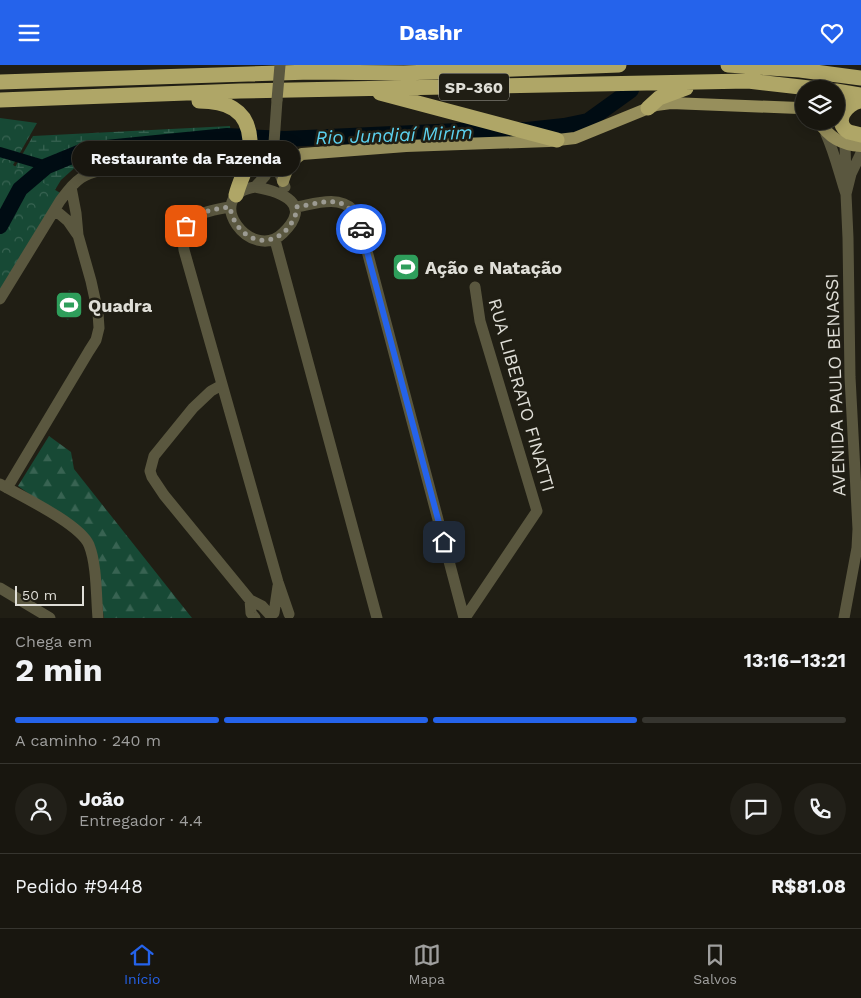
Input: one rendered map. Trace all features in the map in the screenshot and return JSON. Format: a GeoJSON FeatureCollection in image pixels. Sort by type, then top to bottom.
{"type":"FeatureCollection","features":[{"type":"Feature","properties":{"kind":"highway","name":"SP-360"},"geometry":{"type":"LineString","coordinates":[[0,83],[284,69],[311,72],[404,73],[619,65]]}},
{"type":"Feature","properties":{"kind":"highway"},"geometry":{"type":"LineString","coordinates":[[728,65],[800,70],[861,78]]}},
{"type":"Feature","properties":{"kind":"highway","name":"SP-360"},"geometry":{"type":"LineString","coordinates":[[0,100],[361,88],[748,81],[795,86]]}},
{"type":"Feature","properties":{"kind":"highway"},"geometry":{"type":"LineString","coordinates":[[648,108],[659,97],[680,90],[748,81]]}},
{"type":"Feature","properties":{"kind":"highway"},"geometry":{"type":"LineString","coordinates":[[361,88],[550,138]]}},
{"type":"Feature","properties":{"kind":"highway"},"geometry":{"type":"LineString","coordinates":[[845,92],[861,95]]}},
{"type":"Feature","properties":{"kind":"highway"},"geometry":{"type":"LineString","coordinates":[[80,97],[148,102],[217,102],[236,111],[244,118],[249,127],[250,155],[233,201]]}},
{"type":"Feature","properties":{"kind":"highway"},"geometry":{"type":"LineString","coordinates":[[852,137],[844,127],[843,112],[848,105],[861,101]]}},
{"type":"Feature","properties":{"kind":"main road"},"geometry":{"type":"LineString","coordinates":[[284,69],[321,65]]}},
{"type":"Feature","properties":{"kind":"main road"},"geometry":{"type":"LineString","coordinates":[[283,181],[289,165],[295,158],[302,155],[406,146],[575,138],[656,105],[683,102],[795,108]]}},
{"type":"Feature","properties":{"kind":"main road"},"geometry":{"type":"LineString","coordinates":[[824,130],[826,133],[852,137],[861,146]]}},
{"type":"Feature","properties":{"kind":"street"},"geometry":{"type":"LineString","coordinates":[[255,187],[265,176],[272,154],[284,69]]}},
{"type":"Feature","properties":{"kind":"street"},"geometry":{"type":"LineString","coordinates":[[826,133],[836,154],[839,174],[846,194]]}},
{"type":"Feature","properties":{"kind":"street"},"geometry":{"type":"LineString","coordinates":[[846,194],[852,137]]}},
{"type":"Feature","properties":{"kind":"street","name":"AVENIDA PAULO BENASSI"},"geometry":{"type":"LineString","coordinates":[[844,618],[857,548],[858,529],[850,377],[846,194],[851,174],[861,153]]}},
{"type":"Feature","properties":{"kind":"street"},"geometry":{"type":"LineString","coordinates":[[233,201],[232,218],[243,232],[254,239],[264,241],[275,240],[283,234],[297,214],[272,154]]}},
{"type":"Feature","properties":{"kind":"street"},"geometry":{"type":"LineString","coordinates":[[0,299],[55,210],[71,187],[82,177],[108,169],[217,164],[250,155]]}},
{"type":"Feature","properties":{"kind":"street"},"geometry":{"type":"LineString","coordinates":[[217,164],[232,170],[242,177]]}},
{"type":"Feature","properties":{"kind":"street"},"geometry":{"type":"LineString","coordinates":[[71,187],[78,235],[92,281],[99,328],[96,340],[4,486],[65,523],[80,534],[88,543],[92,554],[98,618]]}},
{"type":"Feature","properties":{"kind":"street"},"geometry":{"type":"LineString","coordinates":[[290,616],[278,582],[183,241],[186,226],[190,221],[209,210],[233,201],[243,190],[255,187],[267,189],[292,203],[338,201],[353,211],[357,218],[465,618]]}},
{"type":"Feature","properties":{"kind":"street"},"geometry":{"type":"LineString","coordinates":[[55,210],[68,221],[78,235]]}},
{"type":"Feature","properties":{"kind":"street"},"geometry":{"type":"LineString","coordinates":[[275,240],[377,618]]}},
{"type":"Feature","properties":{"kind":"street","name":"RUA LIBERATO FINATTI"},"geometry":{"type":"LineString","coordinates":[[465,618],[536,511],[480,321],[475,287]]}},
{"type":"Feature","properties":{"kind":"street"},"geometry":{"type":"LineString","coordinates":[[222,385],[211,391],[193,408],[154,456],[150,471],[164,495],[250,600],[262,605],[272,616]]}},
{"type":"Feature","properties":{"kind":"street"},"geometry":{"type":"LineString","coordinates":[[272,616],[278,582]]}},
{"type":"Feature","properties":{"kind":"street"},"geometry":{"type":"LineString","coordinates":[[0,588],[50,618]]}},
{"type":"Feature","properties":{"kind":"street"},"geometry":{"type":"LineString","coordinates":[[250,600],[251,613],[255,618]]}},
{"type":"Feature","properties":{"kind":"street"},"geometry":{"type":"LineString","coordinates":[[272,616],[284,612],[290,616]]}},
{"type":"Feature","properties":{"kind":"green space"},"geometry":{"type":"Polygon","coordinates":[[[0,118],[37,123],[13,165],[62,194],[0,292],[0,118]]]}},
{"type":"Feature","properties":{"kind":"green space"},"geometry":{"type":"Polygon","coordinates":[[[230,126],[232,151],[102,158],[79,164],[61,180],[0,281],[0,193],[33,136],[230,126]]]}},
{"type":"Feature","properties":{"kind":"green space","name":"Quadra"},"geometry":{"type":"Polygon","coordinates":[[[69,290],[82,299],[68,320],[56,312],[69,290]]]}},
{"type":"Feature","properties":{"kind":"green space"},"geometry":{"type":"Polygon","coordinates":[[[49,436],[71,452],[74,469],[192,618],[104,618],[92,539],[18,486],[49,436]]]}},
{"type":"Feature","properties":{"kind":"waterway","name":"Rio Jundiaí Mirim"},"geometry":{"type":"LineString","coordinates":[[0,226],[20,189],[47,166],[86,150],[227,136],[285,139],[480,130],[527,130],[564,126],[588,121],[631,90]]}},
{"type":"Feature","properties":{"kind":"waterway"},"geometry":{"type":"LineString","coordinates":[[0,152],[47,166]]}},
{"type":"Feature","properties":{"kind":"way so far"},"geometry":{"type":"LineString","coordinates":[[186,226],[190,221],[209,210],[230,207],[232,218],[243,232],[254,239],[264,241],[275,240],[291,224],[297,214],[296,207],[338,201],[353,211],[361,229]]}},
{"type":"Feature","properties":{"kind":"place","name":"Restaurante da Fazenda"},"geometry":{"type":"Point","coordinates":[186,226]}},
{"type":"Feature","properties":{"kind":"place","name":"Ação e Natação"},"geometry":{"type":"Point","coordinates":[406,267]}},
{"type":"Feature","properties":{"kind":"place","name":"Quadra"},"geometry":{"type":"Point","coordinates":[69,305]}},
{"type":"Feature","properties":{"kind":"route"},"geometry":{"type":"LineString","coordinates":[[361,229],[444,542]]}}]}
